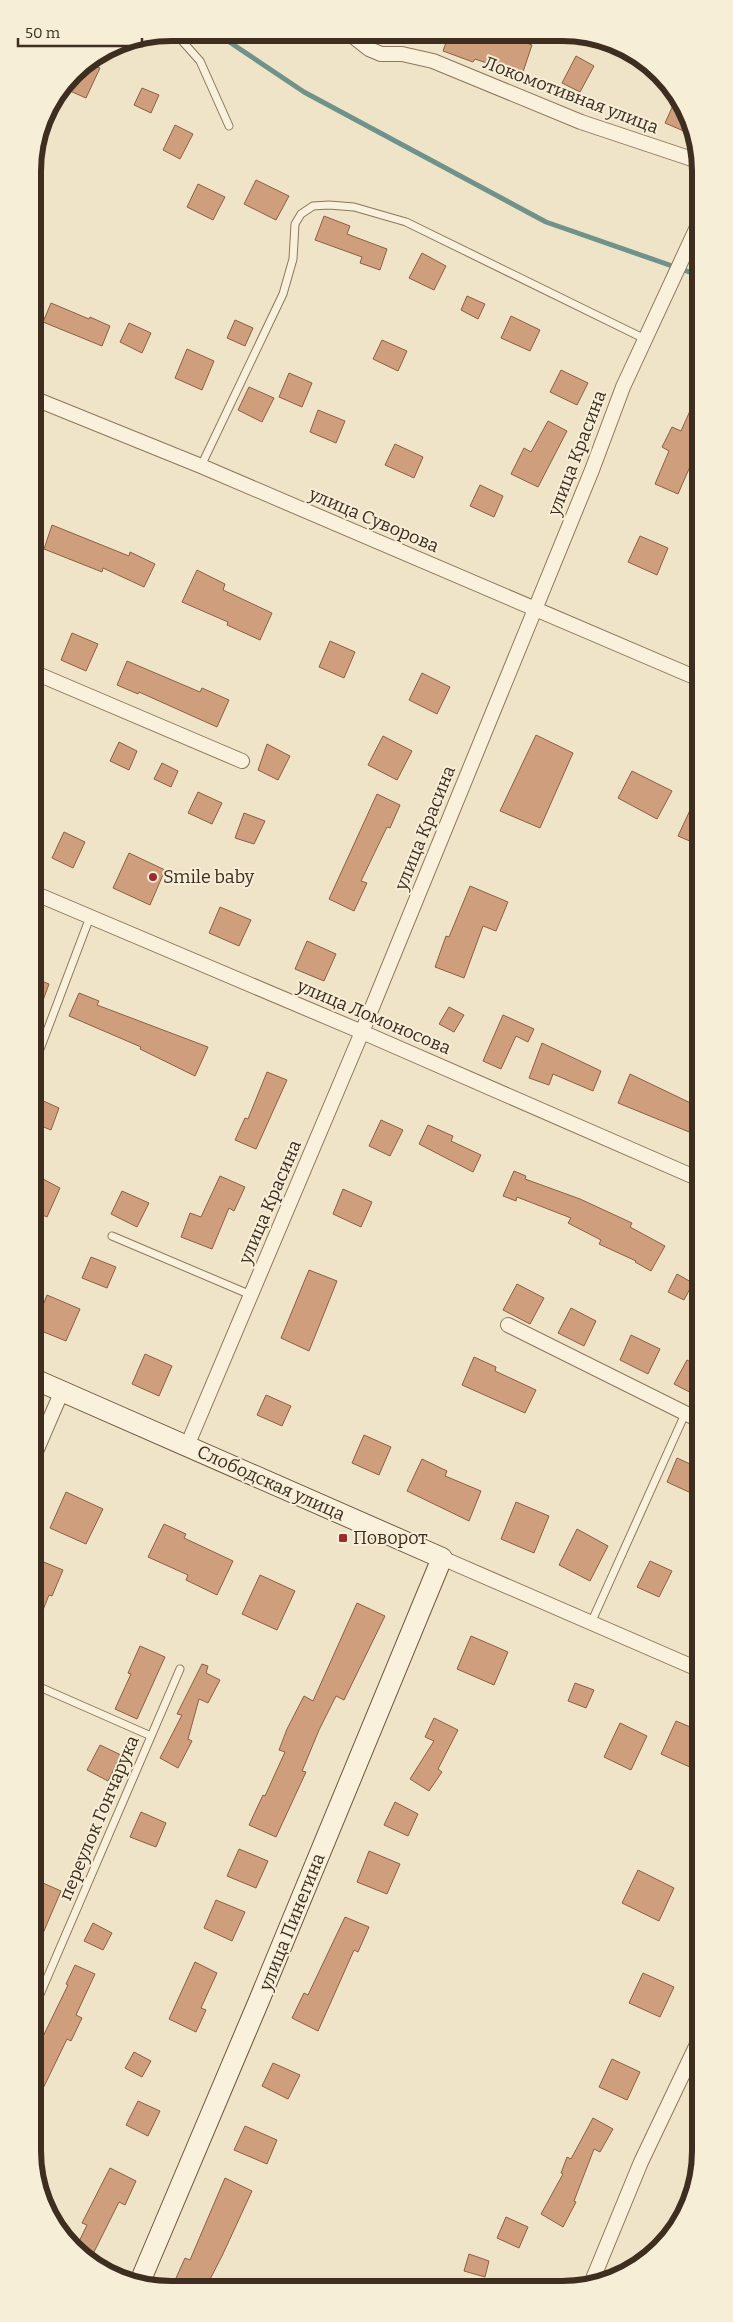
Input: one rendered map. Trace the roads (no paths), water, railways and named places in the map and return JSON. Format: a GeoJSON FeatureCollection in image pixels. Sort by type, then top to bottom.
{"type":"FeatureCollection","features":[{"type":"Feature","properties":{"kind":"street","name":"Локомотивная улица"},"geometry":{"type":"LineString","coordinates":[[359,41],[369,49],[381,54],[402,54],[433,62],[581,122],[691,159]]}},
{"type":"Feature","properties":{"kind":"street","name":"улица Красина"},"geometry":{"type":"LineString","coordinates":[[187,1446],[362,1032],[623,387],[692,238]]}},
{"type":"Feature","properties":{"kind":"street","name":"улица Суворова"},"geometry":{"type":"LineString","coordinates":[[42,402],[200,466],[692,676]]}},
{"type":"Feature","properties":{"kind":"street"},"geometry":{"type":"LineString","coordinates":[[42,676],[242,761]]}},
{"type":"Feature","properties":{"kind":"street","name":"улица Ломоносова"},"geometry":{"type":"LineString","coordinates":[[42,896],[362,1032],[691,1176]]}},
{"type":"Feature","properties":{"kind":"street"},"geometry":{"type":"LineString","coordinates":[[508,1325],[691,1417]]}},
{"type":"Feature","properties":{"kind":"street","name":"Слободская улица"},"geometry":{"type":"LineString","coordinates":[[41,1382],[691,1666]]}},
{"type":"Feature","properties":{"kind":"street"},"geometry":{"type":"LineString","coordinates":[[41,1439],[62,1391]]}},
{"type":"Feature","properties":{"kind":"street","name":"улица Пинегина"},"geometry":{"type":"LineString","coordinates":[[142,2277],[258,2003],[442,1558]]}},
{"type":"Feature","properties":{"kind":"street"},"geometry":{"type":"LineString","coordinates":[[594,2276],[641,2162],[691,2057]]}},
{"type":"Feature","properties":{"kind":"lane"},"geometry":{"type":"LineString","coordinates":[[184,41],[200,60],[228,126]]}},
{"type":"Feature","properties":{"kind":"lane"},"geometry":{"type":"LineString","coordinates":[[200,466],[283,294],[293,259],[295,224],[301,214],[313,206],[329,204],[354,207],[406,222],[645,339]]}},
{"type":"Feature","properties":{"kind":"lane"},"geometry":{"type":"LineString","coordinates":[[42,1045],[90,917]]}},
{"type":"Feature","properties":{"kind":"lane"},"geometry":{"type":"LineString","coordinates":[[112,1236],[251,1295]]}},
{"type":"Feature","properties":{"kind":"lane"},"geometry":{"type":"LineString","coordinates":[[591,1624],[685,1414]]}},
{"type":"Feature","properties":{"kind":"lane","name":"переулок Гончарука"},"geometry":{"type":"LineString","coordinates":[[41,1992],[180,1669]]}},
{"type":"Feature","properties":{"kind":"lane"},"geometry":{"type":"LineString","coordinates":[[41,1688],[151,1736]]}},
{"type":"Feature","properties":{"kind":"waterway"},"geometry":{"type":"LineString","coordinates":[[228,41],[304,92],[546,222],[692,273]]}},
{"type":"Feature","properties":{"kind":"place","name":"Smile baby"},"geometry":{"type":"Point","coordinates":[153,877]}},
{"type":"Feature","properties":{"kind":"place","name":"Поворот"},"geometry":{"type":"Point","coordinates":[343,1538]}}]}
